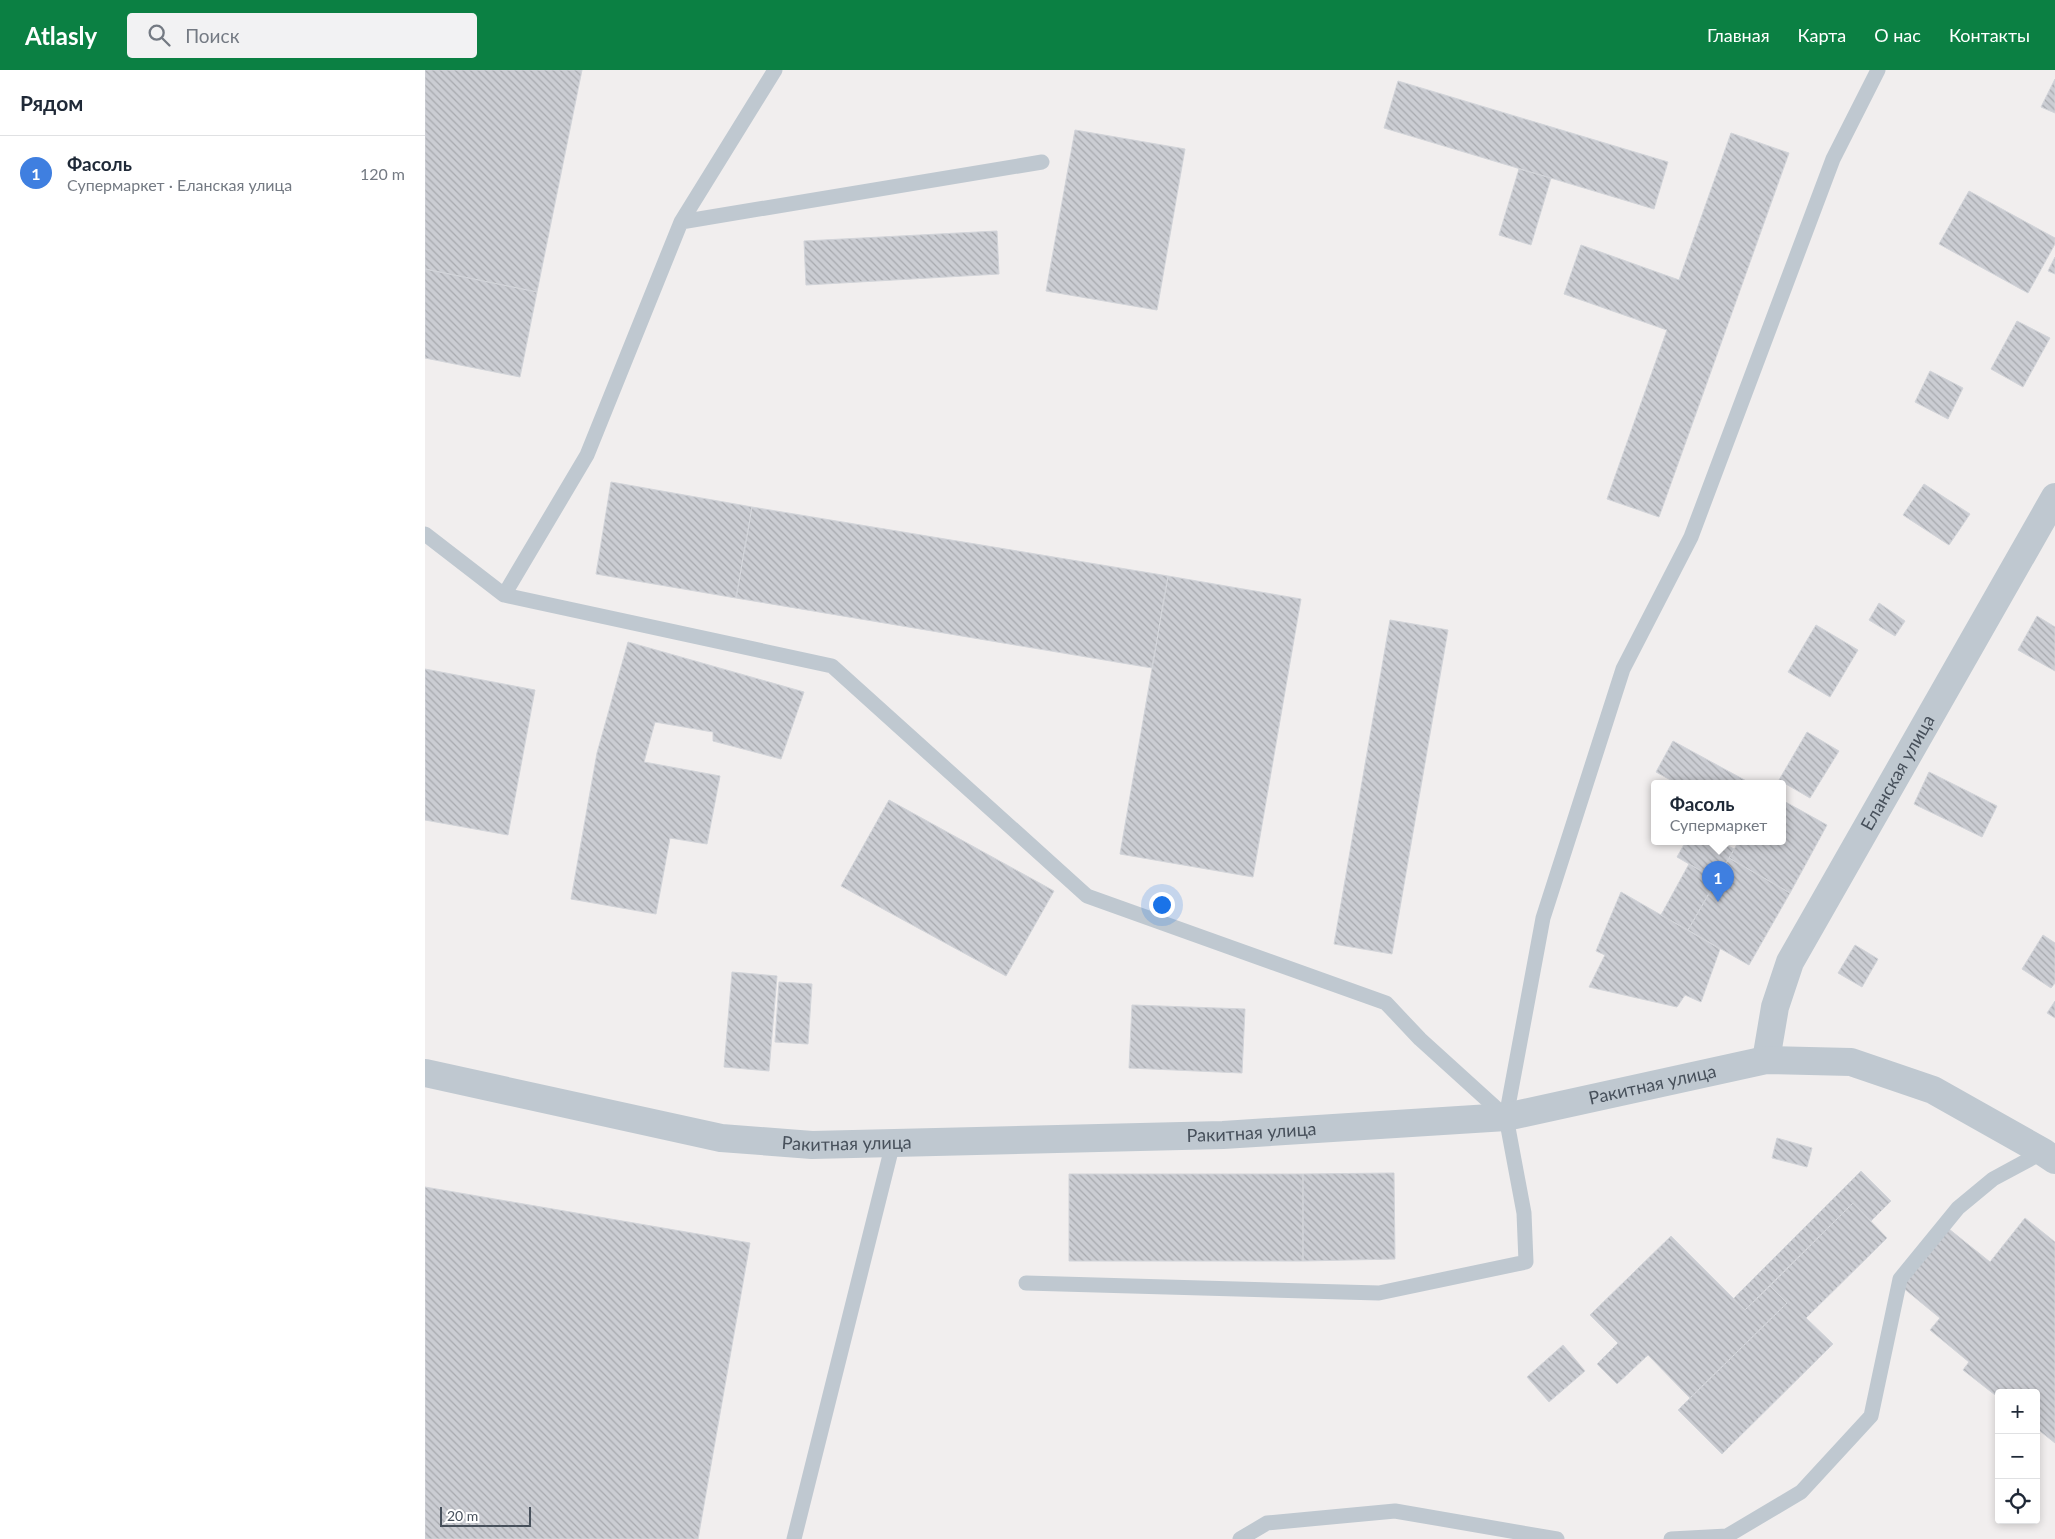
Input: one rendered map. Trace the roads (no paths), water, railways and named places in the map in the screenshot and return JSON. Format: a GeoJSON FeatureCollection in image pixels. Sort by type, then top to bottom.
{"type":"FeatureCollection","features":[{"type":"Feature","properties":{"kind":"street","name":"Еланская улица"},"geometry":{"type":"LineString","coordinates":[[1766,1060],[1775,1007],[1789,962],[2055,497]]}},
{"type":"Feature","properties":{"kind":"street","name":"Ракитная улица"},"geometry":{"type":"LineString","coordinates":[[425,1073],[721,1138],[812,1145],[1223,1135],[1506,1117],[1766,1060],[1851,1062],[1933,1090],[2049,1156]]}},
{"type":"Feature","properties":{"kind":"lane"},"geometry":{"type":"LineString","coordinates":[[504,595],[587,455],[681,222],[775,70]]}},
{"type":"Feature","properties":{"kind":"lane"},"geometry":{"type":"LineString","coordinates":[[1026,1283],[1379,1293],[1526,1262],[1523,1213],[1506,1117],[1543,918],[1623,669],[1691,537],[1833,160],[1878,70]]}},
{"type":"Feature","properties":{"kind":"lane"},"geometry":{"type":"LineString","coordinates":[[681,222],[1042,162]]}},
{"type":"Feature","properties":{"kind":"lane"},"geometry":{"type":"LineString","coordinates":[[425,534],[504,595],[832,666],[1087,896],[1386,1003],[1420,1039],[1506,1117]]}},
{"type":"Feature","properties":{"kind":"lane"},"geometry":{"type":"LineString","coordinates":[[794,1539],[893,1143]]}},
{"type":"Feature","properties":{"kind":"lane"},"geometry":{"type":"LineString","coordinates":[[1671,1539],[1727,1536],[1801,1492],[1871,1416],[1900,1279],[1958,1208],[1993,1179],[2049,1156]]}},
{"type":"Feature","properties":{"kind":"lane"},"geometry":{"type":"LineString","coordinates":[[1240,1539],[1267,1523],[1395,1511],[1557,1539]]}},
{"type":"Feature","properties":{"kind":"place","name":"Фасоль"},"geometry":{"type":"Point","coordinates":[1718,902]}}]}
